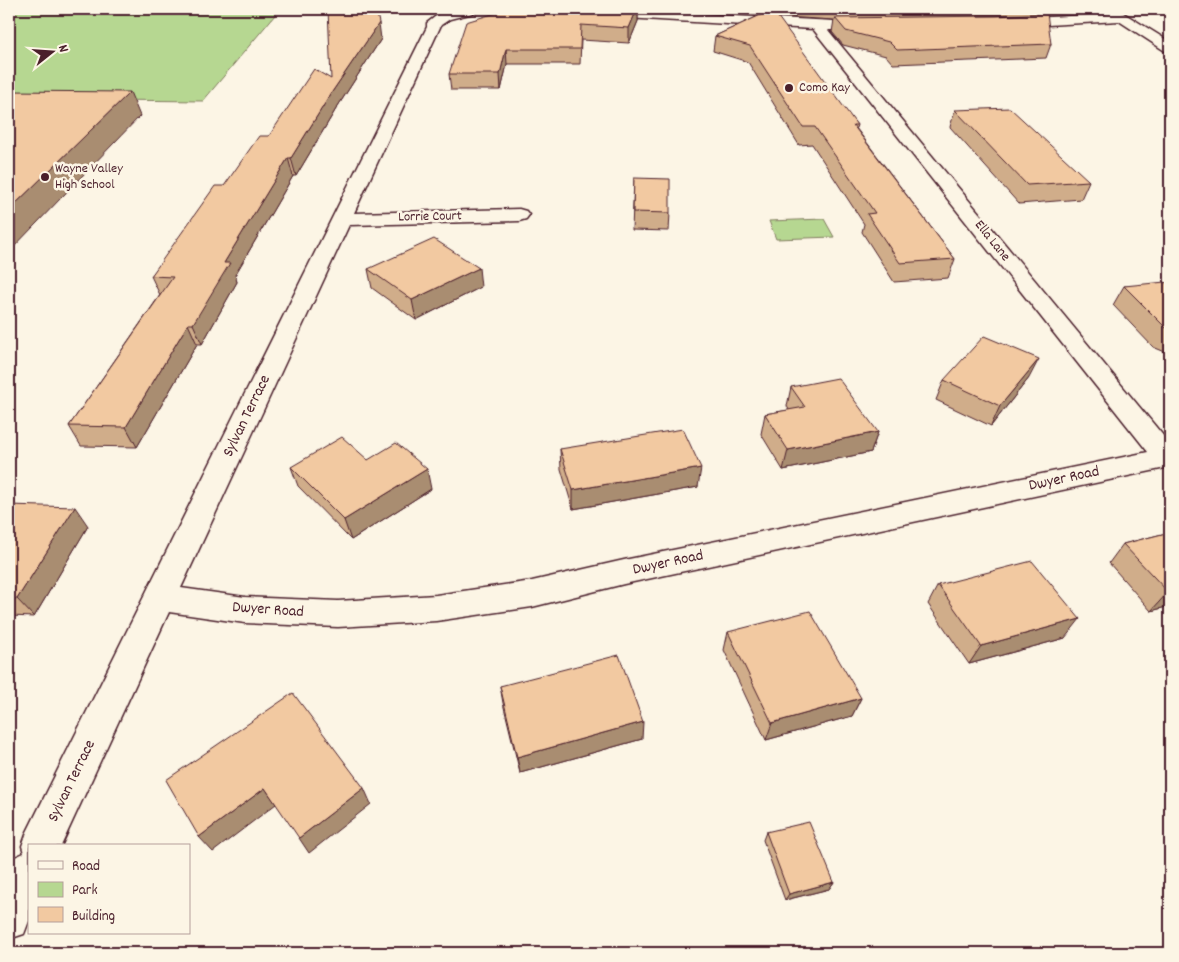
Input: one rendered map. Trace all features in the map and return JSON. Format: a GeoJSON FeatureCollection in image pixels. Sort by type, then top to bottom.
{"type":"FeatureCollection","features":[{"type":"Feature","properties":{"kind":"street","name":"Sylvan Terrace"},"geometry":{"type":"LineString","coordinates":[[42,844],[434,27],[434,23],[445,16],[472,9]]}},
{"type":"Feature","properties":{"kind":"street"},"geometry":{"type":"LineString","coordinates":[[541,9],[817,25],[885,26]]}},
{"type":"Feature","properties":{"kind":"street"},"geometry":{"type":"LineString","coordinates":[[1109,9],[1170,48]]}},
{"type":"Feature","properties":{"kind":"street"},"geometry":{"type":"LineString","coordinates":[[1000,24],[1122,17]]}},
{"type":"Feature","properties":{"kind":"street","name":"Ella Lane"},"geometry":{"type":"LineString","coordinates":[[817,25],[1168,457]]}},
{"type":"Feature","properties":{"kind":"street","name":"Lorrie Court"},"geometry":{"type":"LineString","coordinates":[[342,219],[519,215]]}},
{"type":"Feature","properties":{"kind":"street","name":"Dwyer Road"},"geometry":{"type":"LineString","coordinates":[[160,598],[245,610],[329,614],[436,608],[532,594],[624,572],[1168,457]]}},
{"type":"Feature","properties":{"kind":"street"},"geometry":{"type":"LineString","coordinates":[[9,919],[28,873]]}},
{"type":"Feature","properties":{"kind":"green space"},"geometry":{"type":"Polygon","coordinates":[[[9,9],[280,9],[203,101],[9,99],[9,9]]]}},
{"type":"Feature","properties":{"kind":"green space"},"geometry":{"type":"Polygon","coordinates":[[[824,219],[834,237],[776,239],[769,221],[824,219]]]}},
{"type":"Feature","properties":{"kind":"building"},"geometry":{"type":"Polygon","coordinates":[[[328,9],[376,9],[379,23],[332,92],[291,158],[288,158],[224,263],[230,263],[193,324],[188,324],[126,427],[69,426],[173,277],[151,276],[215,186],[224,186],[259,136],[269,136],[314,69],[331,79],[328,9]]]}},
{"type":"Feature","properties":{"kind":"building"},"geometry":{"type":"Polygon","coordinates":[[[509,9],[637,9],[629,28],[581,25],[580,49],[506,49],[500,74],[449,74],[466,22],[509,9]]]}},
{"type":"Feature","properties":{"kind":"building"},"geometry":{"type":"Polygon","coordinates":[[[765,13],[775,13],[857,125],[853,125],[955,259],[900,263],[867,214],[875,213],[815,127],[803,127],[750,46],[715,36],[765,13]]]}},
{"type":"Feature","properties":{"kind":"building"},"geometry":{"type":"Polygon","coordinates":[[[1047,13],[1051,44],[897,50],[889,42],[846,31],[835,18],[996,16],[1047,13]]]}},
{"type":"Feature","properties":{"kind":"building"},"geometry":{"type":"Polygon","coordinates":[[[9,91],[130,92],[9,210],[9,91]]]}},
{"type":"Feature","properties":{"kind":"building"},"geometry":{"type":"Polygon","coordinates":[[[1010,108],[1089,181],[1027,185],[955,110],[1010,108]]]}},
{"type":"Feature","properties":{"kind":"building"},"geometry":{"type":"Polygon","coordinates":[[[634,178],[670,179],[670,213],[633,212],[634,178]]]}},
{"type":"Feature","properties":{"kind":"building"},"geometry":{"type":"Polygon","coordinates":[[[434,239],[479,268],[412,300],[368,269],[434,239]]]}},
{"type":"Feature","properties":{"kind":"building"},"geometry":{"type":"Polygon","coordinates":[[[1165,282],[1170,287],[1170,330],[1124,286],[1165,282]]]}},
{"type":"Feature","properties":{"kind":"building"},"geometry":{"type":"Polygon","coordinates":[[[984,336],[1039,359],[1000,406],[944,380],[984,336]]]}},
{"type":"Feature","properties":{"kind":"building"},"geometry":{"type":"Polygon","coordinates":[[[838,378],[878,432],[788,450],[765,414],[805,407],[791,387],[838,378]]]}},
{"type":"Feature","properties":{"kind":"building"},"geometry":{"type":"Polygon","coordinates":[[[683,429],[701,468],[573,490],[560,449],[683,429]]]}},
{"type":"Feature","properties":{"kind":"building"},"geometry":{"type":"Polygon","coordinates":[[[342,437],[368,460],[396,443],[427,469],[344,520],[291,467],[342,437]]]}},
{"type":"Feature","properties":{"kind":"building"},"geometry":{"type":"Polygon","coordinates":[[[9,505],[75,507],[17,599],[9,598],[9,505]]]}},
{"type":"Feature","properties":{"kind":"building"},"geometry":{"type":"Polygon","coordinates":[[[1170,532],[1170,592],[1168,592],[1123,544],[1170,532]]]}},
{"type":"Feature","properties":{"kind":"building"},"geometry":{"type":"Polygon","coordinates":[[[1032,561],[1080,619],[981,646],[938,585],[1032,561]]]}},
{"type":"Feature","properties":{"kind":"building"},"geometry":{"type":"Polygon","coordinates":[[[810,611],[861,698],[772,723],[728,632],[810,611]]]}},
{"type":"Feature","properties":{"kind":"building"},"geometry":{"type":"Polygon","coordinates":[[[619,655],[643,722],[517,757],[500,686],[619,655]]]}},
{"type":"Feature","properties":{"kind":"building"},"geometry":{"type":"Polygon","coordinates":[[[293,693],[364,788],[299,838],[265,788],[199,837],[166,780],[293,693]]]}},
{"type":"Feature","properties":{"kind":"building"},"geometry":{"type":"Polygon","coordinates":[[[809,822],[834,882],[789,894],[766,832],[809,822]]]}},
{"type":"Feature","properties":{"kind":"place","name":"Como Kay"},"geometry":{"type":"Point","coordinates":[789,88]}},
{"type":"Feature","properties":{"kind":"place","name":"Wayne Valley High School"},"geometry":{"type":"Point","coordinates":[45,177]}}]}
